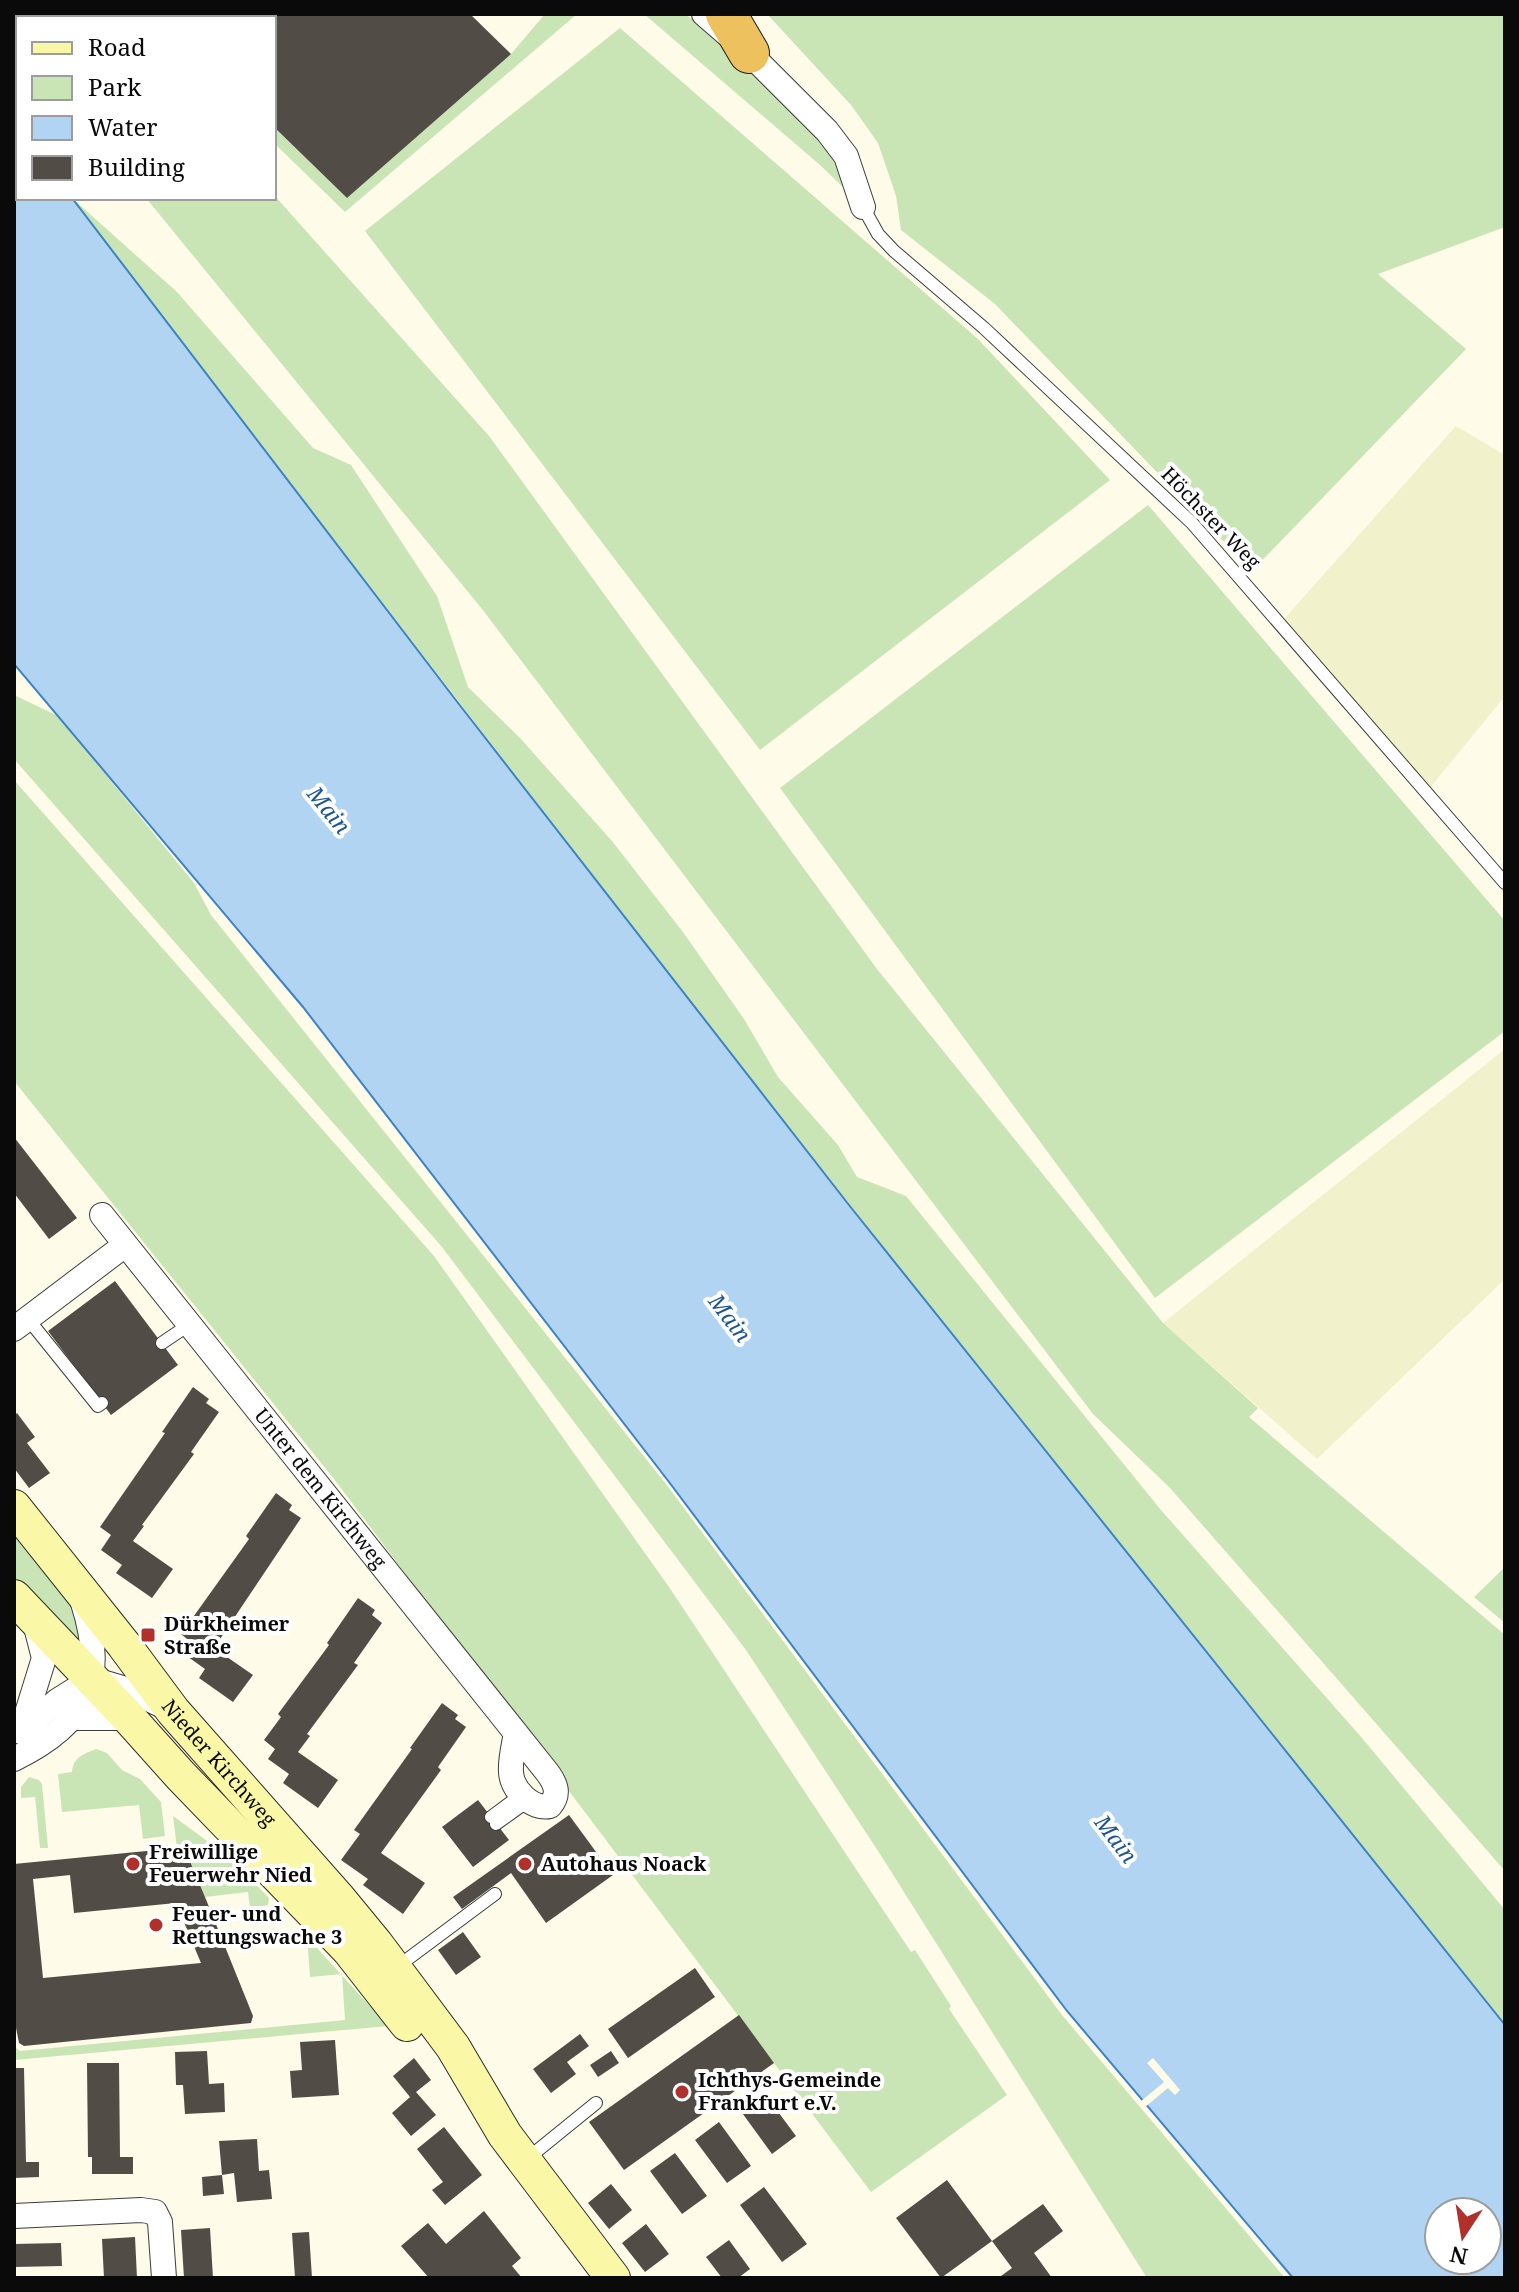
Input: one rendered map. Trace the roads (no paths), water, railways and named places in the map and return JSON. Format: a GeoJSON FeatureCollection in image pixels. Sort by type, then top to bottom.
{"type":"FeatureCollection","features":[{"type":"Feature","properties":{"kind":"highway"},"geometry":{"type":"LineString","coordinates":[[726,14],[749,53]]}},
{"type":"Feature","properties":{"kind":"main road","name":"Nieder Kirchweg"},"geometry":{"type":"LineString","coordinates":[[14,1507],[328,1908],[349,1950],[435,2059],[515,2148],[613,2278]]}},
{"type":"Feature","properties":{"kind":"main road","name":"Nieder Kirchweg"},"geometry":{"type":"LineString","coordinates":[[24,1607],[181,1776],[395,1969],[453,2047],[515,2148]]}},
{"type":"Feature","properties":{"kind":"street"},"geometry":{"type":"LineString","coordinates":[[704,14],[749,53],[839,146],[854,175],[863,207]]}},
{"type":"Feature","properties":{"kind":"street","name":"Unter dem Kirchweg"},"geometry":{"type":"LineString","coordinates":[[102,1215],[555,1782],[557,1793],[550,1806],[542,1808],[525,1798]]}},
{"type":"Feature","properties":{"kind":"street"},"geometry":{"type":"LineString","coordinates":[[21,1324],[125,1245]]}},
{"type":"Feature","properties":{"kind":"street"},"geometry":{"type":"LineString","coordinates":[[14,1759],[44,1745],[74,1718],[92,1679],[92,1631],[79,1590]]}},
{"type":"Feature","properties":{"kind":"street"},"geometry":{"type":"LineString","coordinates":[[17,1739],[44,1658],[24,1607]]}},
{"type":"Feature","properties":{"kind":"street"},"geometry":{"type":"LineString","coordinates":[[17,1739],[57,1701],[92,1679],[129,1690],[173,1711]]}},
{"type":"Feature","properties":{"kind":"street"},"geometry":{"type":"LineString","coordinates":[[74,1718],[129,1718]]}},
{"type":"Feature","properties":{"kind":"street"},"geometry":{"type":"LineString","coordinates":[[516,1733],[511,1773],[525,1798]]}},
{"type":"Feature","properties":{"kind":"street"},"geometry":{"type":"LineString","coordinates":[[14,2216],[155,2212],[160,2222],[164,2278]]}},
{"type":"Feature","properties":{"kind":"lane","name":"Höchster Weg"},"geometry":{"type":"LineString","coordinates":[[863,207],[878,234],[894,251],[984,328],[1192,523],[1505,883]]}},
{"type":"Feature","properties":{"kind":"lane"},"geometry":{"type":"LineString","coordinates":[[21,1324],[98,1406],[102,1403]]}},
{"type":"Feature","properties":{"kind":"lane"},"geometry":{"type":"LineString","coordinates":[[162,1343],[190,1324]]}},
{"type":"Feature","properties":{"kind":"lane"},"geometry":{"type":"LineString","coordinates":[[494,1821],[525,1798]]}},
{"type":"Feature","properties":{"kind":"lane"},"geometry":{"type":"LineString","coordinates":[[395,1969],[495,1894]]}},
{"type":"Feature","properties":{"kind":"lane"},"geometry":{"type":"LineString","coordinates":[[515,2148],[596,2103]]}},
{"type":"Feature","properties":{"kind":"water","name":"Main"},"geometry":{"type":"Polygon","coordinates":[[[14,135],[16,200],[74,200],[455,699],[849,1205],[1505,2025],[1505,2278],[1293,2278],[1067,2011],[669,1482],[303,1007],[14,664],[14,135]]]}},
{"type":"Feature","properties":{"kind":"place","name":"Dürkheimer Straße"},"geometry":{"type":"Point","coordinates":[148,1635]}},
{"type":"Feature","properties":{"kind":"place","name":"Freiwillige Feuerwehr Nied"},"geometry":{"type":"Point","coordinates":[133,1864]}},
{"type":"Feature","properties":{"kind":"place","name":"Autohaus Noack"},"geometry":{"type":"Point","coordinates":[525,1864]}},
{"type":"Feature","properties":{"kind":"place","name":"Feuer- und Rettungswache 3"},"geometry":{"type":"Point","coordinates":[156,1925]}},
{"type":"Feature","properties":{"kind":"place","name":"Ichthys-Gemeinde Frankfurt e.V."},"geometry":{"type":"Point","coordinates":[682,2092]}}]}
